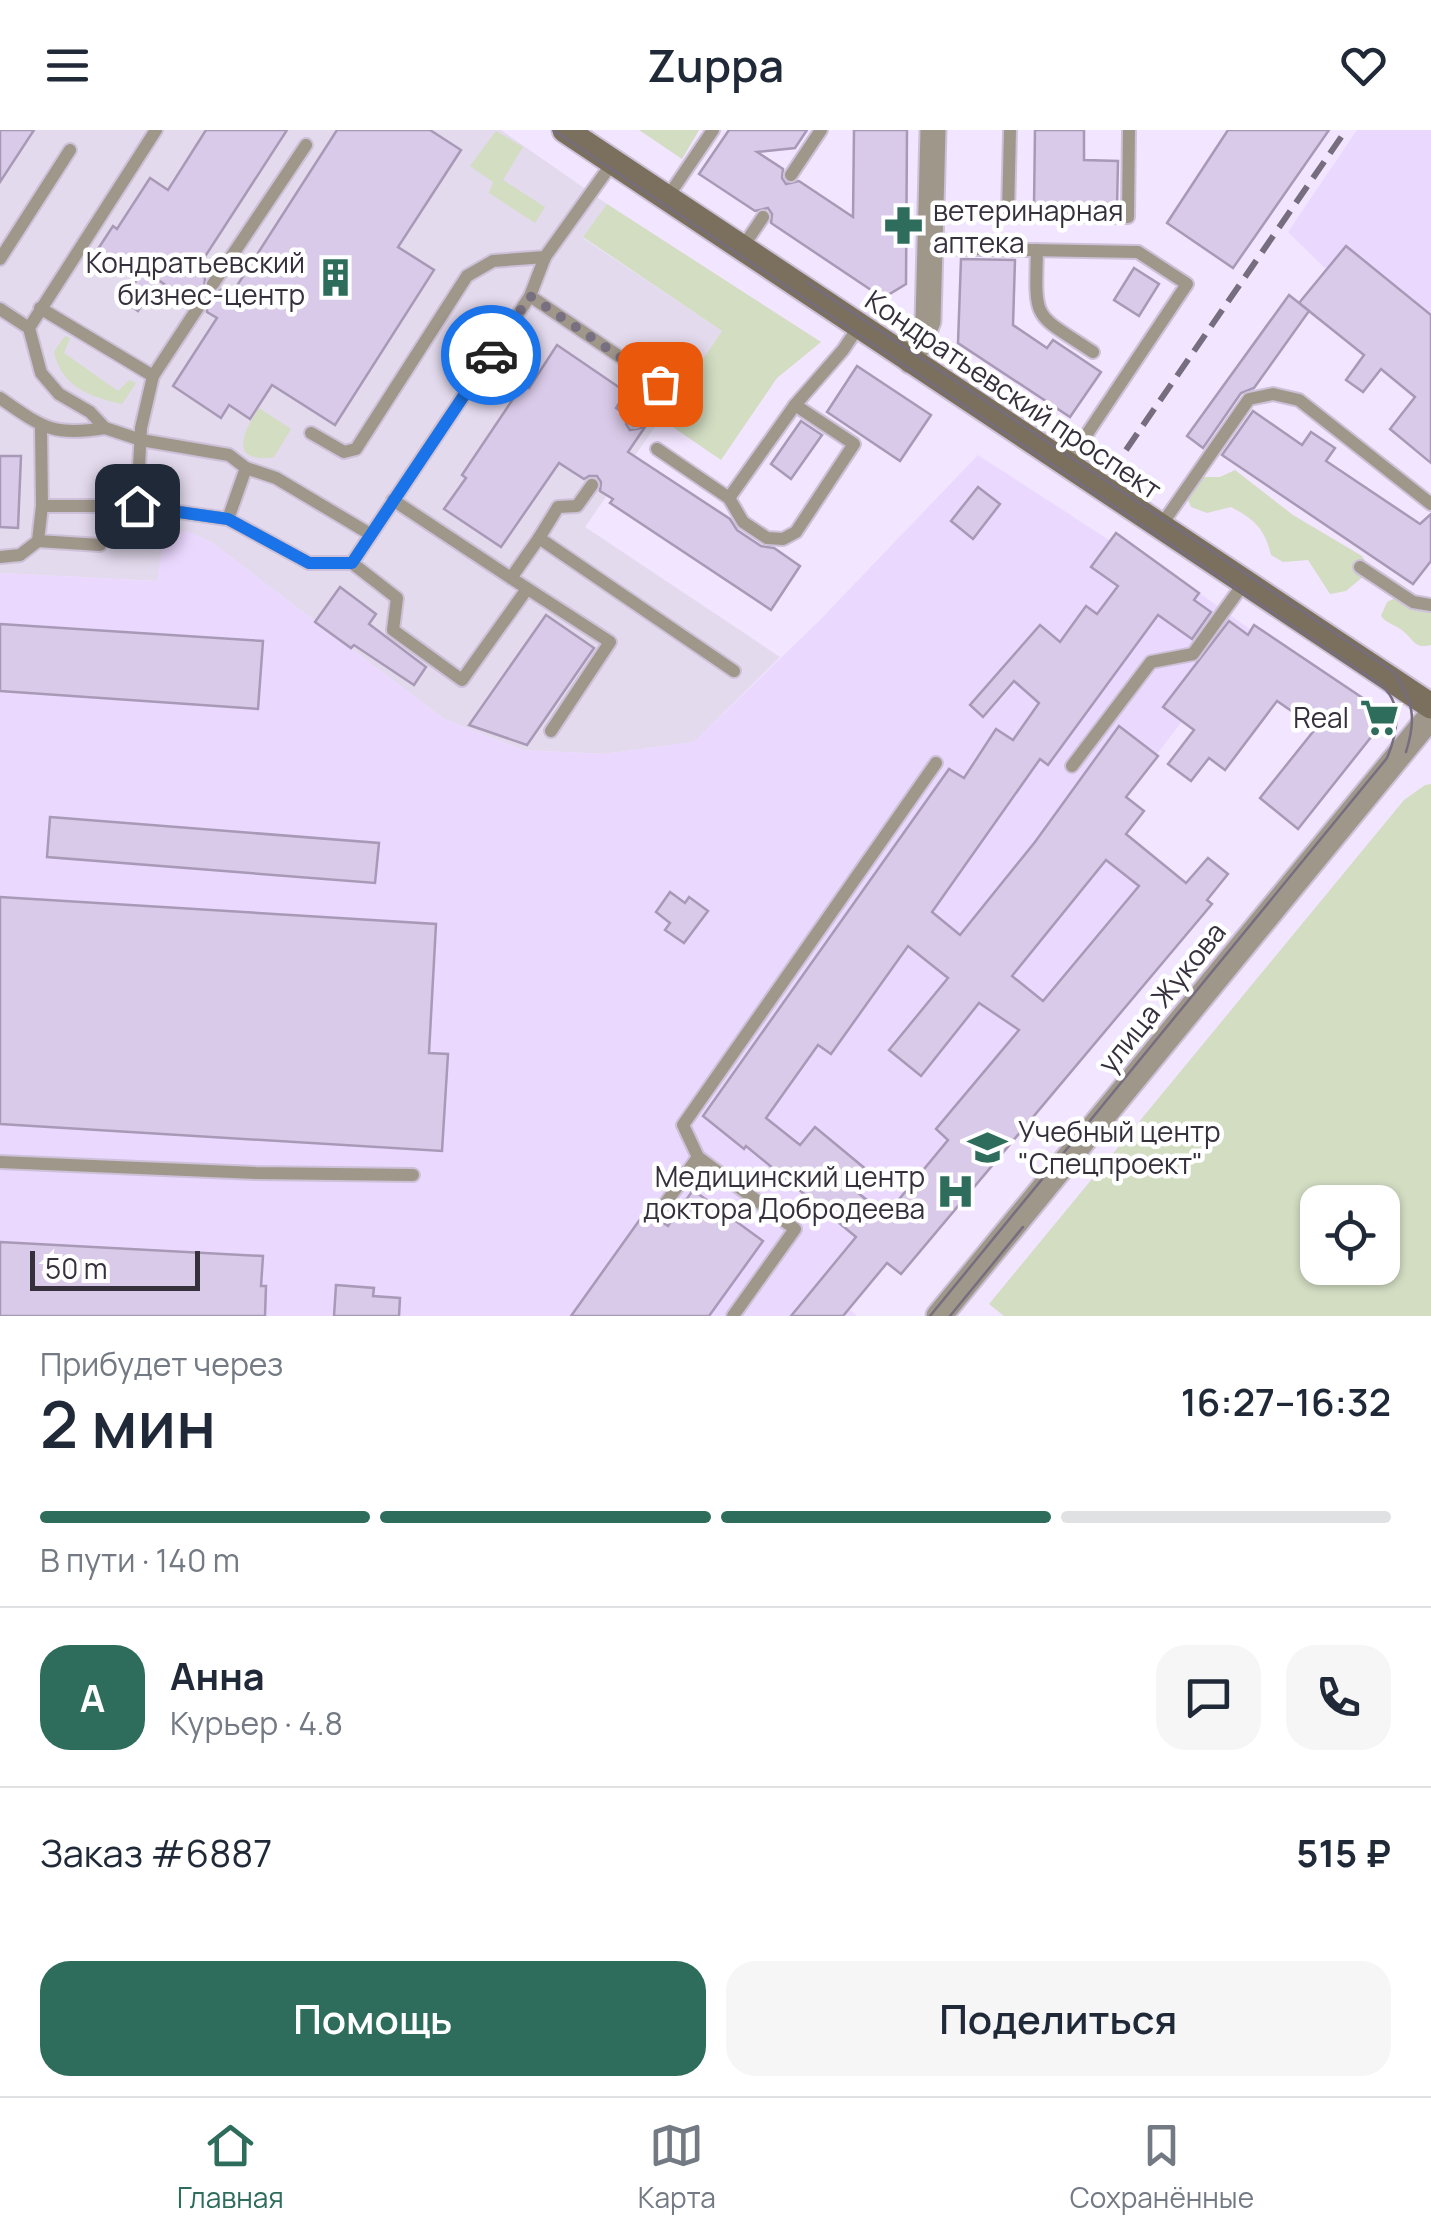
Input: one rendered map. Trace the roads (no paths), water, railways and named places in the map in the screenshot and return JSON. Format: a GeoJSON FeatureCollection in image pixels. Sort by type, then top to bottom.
{"type":"FeatureCollection","features":[{"type":"Feature","properties":{"kind":"main road","name":"Кондратьевский проспект"},"geometry":{"type":"LineString","coordinates":[[565,130],[1431,706]]}},
{"type":"Feature","properties":{"kind":"street"},"geometry":{"type":"LineString","coordinates":[[912,361],[928,321],[933,130]]}},
{"type":"Feature","properties":{"kind":"street","name":"улица Жукова"},"geometry":{"type":"LineString","coordinates":[[939,1316],[1431,716]]}},
{"type":"Feature","properties":{"kind":"lane"},"geometry":{"type":"LineString","coordinates":[[105,428],[90,412],[59,394],[42,373],[30,328],[156,130]]}},
{"type":"Feature","properties":{"kind":"lane"},"geometry":{"type":"LineString","coordinates":[[667,198],[713,130]]}},
{"type":"Feature","properties":{"kind":"lane"},"geometry":{"type":"LineString","coordinates":[[791,175],[821,130]]}},
{"type":"Feature","properties":{"kind":"lane"},"geometry":{"type":"LineString","coordinates":[[1008,213],[1010,130]]}},
{"type":"Feature","properties":{"kind":"lane"},"geometry":{"type":"LineString","coordinates":[[932,212],[1128,217],[1129,130]]}},
{"type":"Feature","properties":{"kind":"lane"},"geometry":{"type":"LineString","coordinates":[[213,284],[306,145]]}},
{"type":"Feature","properties":{"kind":"lane"},"geometry":{"type":"LineString","coordinates":[[0,259],[70,150]]}},
{"type":"Feature","properties":{"kind":"lane"},"geometry":{"type":"LineString","coordinates":[[352,563],[530,296],[546,258],[612,162]]}},
{"type":"Feature","properties":{"kind":"lane"},"geometry":{"type":"LineString","coordinates":[[742,248],[763,217]]}},
{"type":"Feature","properties":{"kind":"lane"},"geometry":{"type":"LineString","coordinates":[[930,248],[1138,252],[1187,284],[1066,464]]}},
{"type":"Feature","properties":{"kind":"lane"},"geometry":{"type":"LineString","coordinates":[[1037,250],[1035,305],[1042,317],[1093,352]]}},
{"type":"Feature","properties":{"kind":"lane"},"geometry":{"type":"LineString","coordinates":[[311,433],[344,452],[356,449],[468,276],[493,261],[546,258]]}},
{"type":"Feature","properties":{"kind":"lane"},"geometry":{"type":"LineString","coordinates":[[530,296],[660,384],[635,421]]}},
{"type":"Feature","properties":{"kind":"lane"},"geometry":{"type":"LineString","coordinates":[[137,506],[141,440],[153,376],[198,306]]}},
{"type":"Feature","properties":{"kind":"lane"},"geometry":{"type":"LineString","coordinates":[[40,308],[153,376]]}},
{"type":"Feature","properties":{"kind":"lane"},"geometry":{"type":"LineString","coordinates":[[0,309],[30,328]]}},
{"type":"Feature","properties":{"kind":"lane"},"geometry":{"type":"LineString","coordinates":[[729,498],[794,404],[843,350],[859,326]]}},
{"type":"Feature","properties":{"kind":"lane"},"geometry":{"type":"LineString","coordinates":[[1160,527],[1249,399],[1273,394],[1300,400],[1431,504]]}},
{"type":"Feature","properties":{"kind":"lane"},"geometry":{"type":"LineString","coordinates":[[0,398],[41,427],[74,433],[105,428],[141,440],[229,455],[246,468],[276,478],[370,534]]}},
{"type":"Feature","properties":{"kind":"lane"},"geometry":{"type":"LineString","coordinates":[[657,449],[729,498],[742,524],[767,538],[783,539],[796,532],[854,444],[794,404]]}},
{"type":"Feature","properties":{"kind":"lane"},"geometry":{"type":"LineString","coordinates":[[38,541],[42,506],[41,427]]}},
{"type":"Feature","properties":{"kind":"lane"},"geometry":{"type":"LineString","coordinates":[[228,519],[246,468]]}},
{"type":"Feature","properties":{"kind":"lane"},"geometry":{"type":"LineString","coordinates":[[511,578],[558,507],[577,506],[592,485]]}},
{"type":"Feature","properties":{"kind":"lane"},"geometry":{"type":"LineString","coordinates":[[393,500],[610,642],[551,731]]}},
{"type":"Feature","properties":{"kind":"lane"},"geometry":{"type":"LineString","coordinates":[[42,506],[137,506],[228,519],[309,563],[352,563],[397,598],[393,630],[462,680],[528,589]]}},
{"type":"Feature","properties":{"kind":"lane"},"geometry":{"type":"LineString","coordinates":[[539,538],[734,672]]}},
{"type":"Feature","properties":{"kind":"lane"},"geometry":{"type":"LineString","coordinates":[[0,557],[20,555],[38,541],[100,544]]}},
{"type":"Feature","properties":{"kind":"lane"},"geometry":{"type":"LineString","coordinates":[[1360,567],[1413,602],[1431,605]]}},
{"type":"Feature","properties":{"kind":"lane"},"geometry":{"type":"LineString","coordinates":[[1072,766],[1151,662],[1193,654],[1244,583]]}},
{"type":"Feature","properties":{"kind":"lane"},"geometry":{"type":"LineString","coordinates":[[733,1316],[794,1229],[698,1157],[683,1125],[936,763]]}},
{"type":"Feature","properties":{"kind":"lane"},"geometry":{"type":"LineString","coordinates":[[664,1207],[698,1157]]}},
{"type":"Feature","properties":{"kind":"lane"},"geometry":{"type":"LineString","coordinates":[[0,1162],[414,1176]]}},
{"type":"Feature","properties":{"kind":"tram line"},"geometry":{"type":"LineString","coordinates":[[553,130],[1378,683],[1395,708],[1396,728],[1387,758],[930,1316]]}},
{"type":"Feature","properties":{"kind":"tram line"},"geometry":{"type":"LineString","coordinates":[[807,282],[1394,672],[1411,710],[1406,752]]}},
{"type":"Feature","properties":{"kind":"tram line"},"geometry":{"type":"LineString","coordinates":[[950,1316],[1023,1227]]}},
{"type":"Feature","properties":{"kind":"railway"},"geometry":{"type":"LineString","coordinates":[[1126,450],[1346,130]]}},
{"type":"Feature","properties":{"kind":"place","name":"ветеринарная аптека"},"geometry":{"type":"Point","coordinates":[903,226]}},
{"type":"Feature","properties":{"kind":"place","name":"Кондратьевский бизнес-центр"},"geometry":{"type":"Point","coordinates":[335,278]}},
{"type":"Feature","properties":{"kind":"place","name":"Real"},"geometry":{"type":"Point","coordinates":[1379,717]}},
{"type":"Feature","properties":{"kind":"place","name":"Учебный центр \"Спецпроект\""},"geometry":{"type":"Point","coordinates":[988,1147]}},
{"type":"Feature","properties":{"kind":"place","name":"Медицинский центр доктора Добродеева"},"geometry":{"type":"Point","coordinates":[955,1192]}}]}
